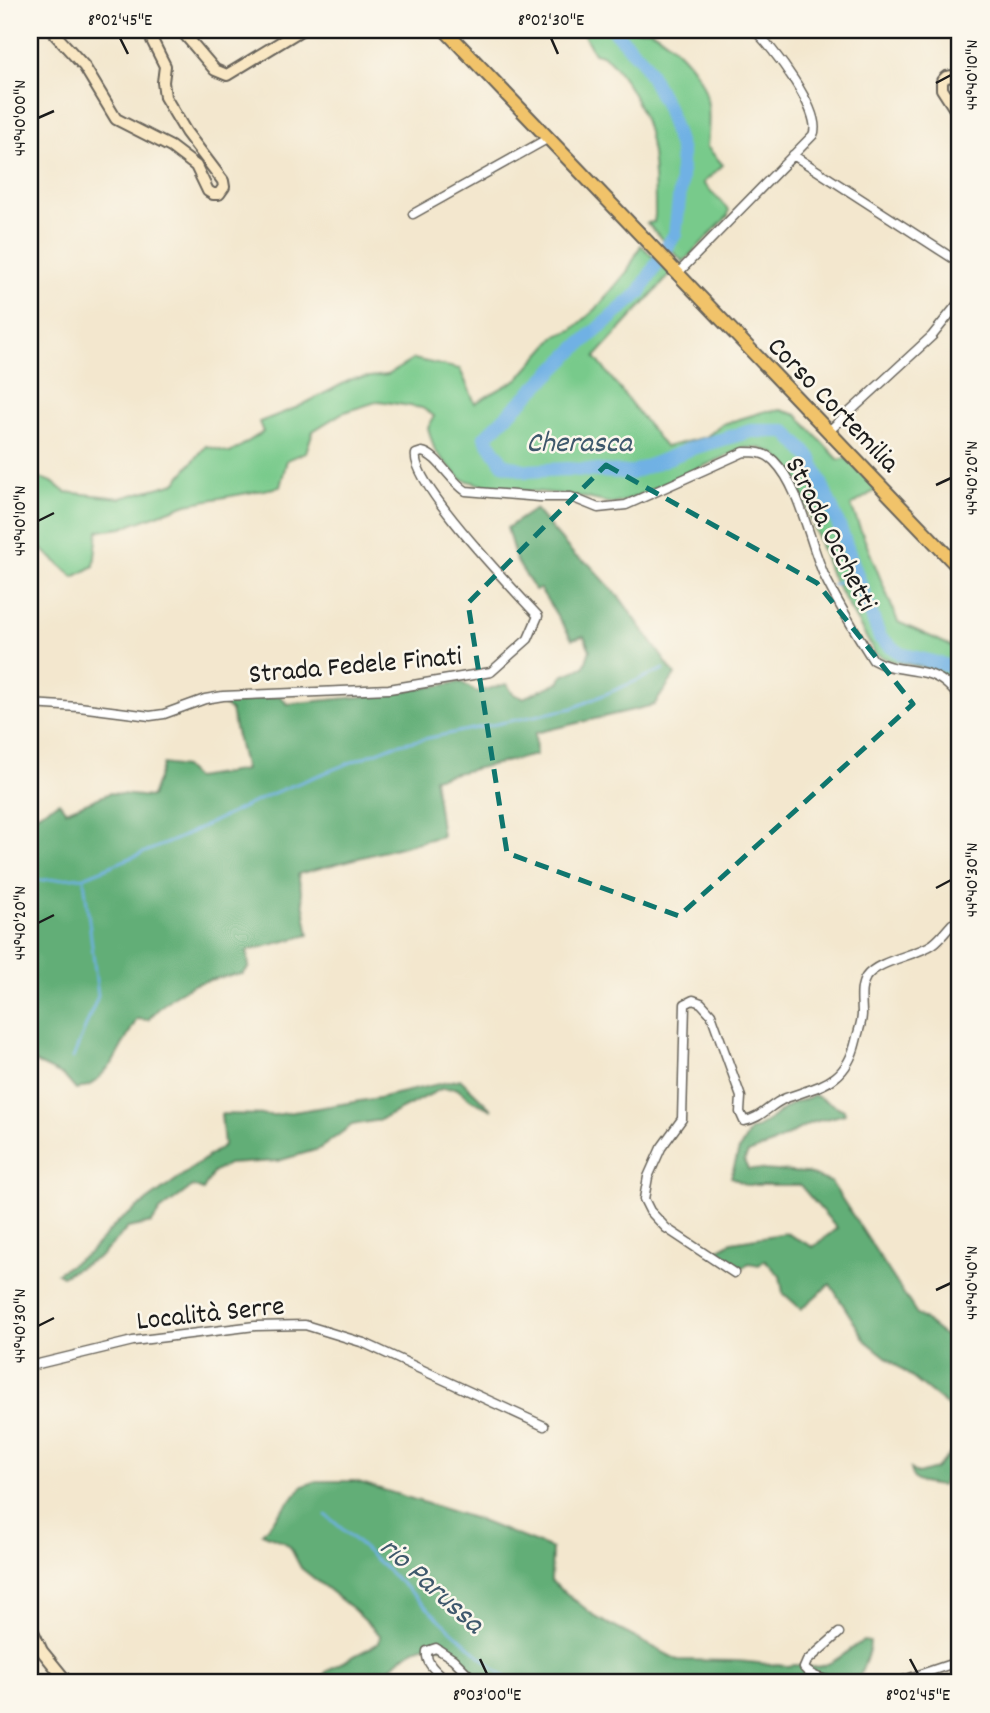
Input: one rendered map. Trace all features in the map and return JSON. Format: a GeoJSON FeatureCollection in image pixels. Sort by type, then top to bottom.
{"type":"FeatureCollection","features":[{"type":"Feature","properties":{"kind":"main road","name":"Corso Cortemilia"},"geometry":{"type":"LineString","coordinates":[[445,30],[960,569]]}},
{"type":"Feature","properties":{"kind":"street"},"geometry":{"type":"LineString","coordinates":[[51,30],[84,66],[116,119],[171,147],[196,166],[208,191],[219,194],[224,187],[223,181],[186,132],[165,97],[164,66],[147,30]]}},
{"type":"Feature","properties":{"kind":"street"},"geometry":{"type":"LineString","coordinates":[[181,30],[215,70],[227,75],[301,30]]}},
{"type":"Feature","properties":{"kind":"street"},"geometry":{"type":"LineString","coordinates":[[677,270],[816,129],[812,112],[770,45],[754,30]]}},
{"type":"Feature","properties":{"kind":"street"},"geometry":{"type":"LineString","coordinates":[[960,81],[953,76],[942,81],[942,89],[960,117]]}},
{"type":"Feature","properties":{"kind":"street"},"geometry":{"type":"LineString","coordinates":[[413,214],[547,139]]}},
{"type":"Feature","properties":{"kind":"street"},"geometry":{"type":"LineString","coordinates":[[793,155],[960,263]]}},
{"type":"Feature","properties":{"kind":"street"},"geometry":{"type":"LineString","coordinates":[[829,431],[932,336],[960,301]]}},
{"type":"Feature","properties":{"kind":"street","name":"Strada Occhetti"},"geometry":{"type":"LineString","coordinates":[[416,454],[428,453],[455,485],[466,491],[571,498],[598,508],[612,508],[626,505],[744,452],[763,453],[773,459],[794,494],[825,576],[873,660],[884,666],[926,673],[944,681],[960,698]]}},
{"type":"Feature","properties":{"kind":"street","name":"Strada Fedele Finati"},"geometry":{"type":"LineString","coordinates":[[30,704],[150,716],[223,696],[389,689],[491,673],[528,639],[538,616],[455,524],[416,463],[416,454]]}},
{"type":"Feature","properties":{"kind":"street"},"geometry":{"type":"LineString","coordinates":[[734,1273],[666,1228],[650,1212],[644,1199],[648,1177],[661,1148],[682,1119],[685,1004],[693,1000],[701,1003],[711,1014],[741,1097],[740,1112],[744,1121],[754,1119],[779,1101],[832,1081],[843,1073],[855,1046],[862,1018],[861,995],[867,976],[885,964],[935,943],[952,924],[960,924]]}},
{"type":"Feature","properties":{"kind":"street","name":"Località Serre"},"geometry":{"type":"LineString","coordinates":[[30,1366],[133,1341],[255,1326],[305,1325],[364,1343],[544,1426]]}},
{"type":"Feature","properties":{"kind":"street"},"geometry":{"type":"LineString","coordinates":[[30,1625],[42,1651],[68,1683]]}},
{"type":"Feature","properties":{"kind":"street"},"geometry":{"type":"LineString","coordinates":[[839,1633],[807,1661],[804,1668],[807,1672],[845,1683]]}},
{"type":"Feature","properties":{"kind":"street"},"geometry":{"type":"LineString","coordinates":[[448,1683],[430,1665],[426,1657],[427,1651],[436,1648],[453,1659],[477,1683]]}},
{"type":"Feature","properties":{"kind":"street"},"geometry":{"type":"LineString","coordinates":[[895,1683],[960,1661]]}},
{"type":"Feature","properties":{"kind":"highlighted area"},"geometry":{"type":"Polygon","coordinates":[[[606,465],[817,583],[913,704],[679,916],[507,853],[468,603],[606,465]]]}},
{"type":"Feature","properties":{"kind":"green space"},"geometry":{"type":"Polygon","coordinates":[[[581,30],[650,30],[677,50],[702,83],[708,105],[707,147],[723,165],[703,183],[729,210],[728,216],[683,262],[647,223],[654,222],[655,215],[653,158],[639,106],[619,72],[605,57],[594,53],[581,30]]]}},
{"type":"Feature","properties":{"kind":"green space"},"geometry":{"type":"Polygon","coordinates":[[[641,245],[671,274],[595,357],[665,447],[706,437],[723,424],[766,411],[781,410],[797,415],[839,460],[846,458],[877,489],[851,506],[898,622],[960,650],[960,694],[933,672],[888,660],[875,653],[831,575],[799,486],[786,465],[774,453],[760,448],[744,448],[614,504],[572,495],[490,487],[461,479],[435,451],[428,428],[434,416],[422,408],[379,401],[342,413],[313,431],[306,452],[287,460],[280,487],[187,504],[122,528],[98,531],[94,566],[74,577],[32,541],[40,524],[31,494],[34,476],[52,482],[65,492],[121,498],[175,483],[206,446],[230,453],[263,432],[259,422],[298,407],[352,379],[387,375],[414,359],[460,369],[475,403],[519,378],[556,336],[572,330],[596,309],[627,272],[641,245]]]}},
{"type":"Feature","properties":{"kind":"green space"},"geometry":{"type":"Polygon","coordinates":[[[535,509],[575,556],[589,564],[620,598],[675,675],[654,705],[535,733],[536,755],[434,778],[442,836],[298,874],[309,935],[247,951],[249,967],[243,974],[191,986],[170,999],[148,1020],[137,1019],[112,1064],[93,1084],[76,1090],[64,1076],[30,1060],[30,824],[37,814],[59,802],[66,811],[110,793],[151,797],[163,764],[184,767],[195,778],[245,770],[231,711],[220,701],[281,696],[287,704],[378,695],[461,682],[477,692],[507,684],[513,694],[523,698],[560,682],[562,676],[584,667],[590,650],[584,636],[572,639],[540,589],[535,590],[516,560],[507,528],[535,509]]]}},
{"type":"Feature","properties":{"kind":"green space"},"geometry":{"type":"Polygon","coordinates":[[[460,1079],[492,1110],[471,1100],[456,1088],[441,1089],[380,1120],[352,1125],[319,1149],[278,1161],[228,1164],[213,1173],[203,1190],[193,1186],[160,1211],[152,1223],[128,1228],[101,1256],[62,1276],[57,1273],[89,1253],[118,1222],[224,1145],[221,1114],[275,1115],[378,1098],[460,1079]]]}},
{"type":"Feature","properties":{"kind":"green space"},"geometry":{"type":"Polygon","coordinates":[[[814,1095],[844,1110],[845,1114],[810,1123],[770,1145],[748,1153],[744,1161],[748,1169],[806,1173],[831,1182],[917,1314],[960,1348],[960,1416],[866,1341],[830,1284],[801,1309],[783,1293],[780,1276],[765,1260],[759,1265],[749,1263],[736,1268],[715,1251],[732,1242],[786,1233],[813,1247],[837,1228],[800,1185],[746,1185],[731,1177],[739,1150],[750,1131],[793,1103],[814,1095]]]}},
{"type":"Feature","properties":{"kind":"green space"},"geometry":{"type":"Polygon","coordinates":[[[960,1444],[960,1466],[953,1464],[941,1486],[921,1483],[914,1478],[910,1469],[918,1474],[935,1469],[960,1444]]]}},
{"type":"Feature","properties":{"kind":"green space"},"geometry":{"type":"Polygon","coordinates":[[[317,1481],[355,1481],[473,1518],[552,1549],[551,1581],[597,1618],[678,1660],[818,1667],[832,1662],[863,1641],[870,1642],[867,1658],[858,1683],[484,1683],[452,1652],[431,1645],[411,1651],[401,1658],[379,1683],[323,1683],[325,1673],[379,1643],[380,1635],[354,1610],[301,1568],[290,1547],[262,1533],[303,1486],[317,1481]]]}},
{"type":"Feature","properties":{"kind":"waterway","name":"Cherasca"},"geometry":{"type":"LineString","coordinates":[[613,30],[643,61],[667,107],[681,151],[681,183],[675,234],[639,293],[576,348],[485,437],[503,464],[527,471],[567,469],[631,473],[693,448],[751,431],[785,431],[810,457],[838,523],[880,638],[901,654],[960,669]]}},
{"type":"Feature","properties":{"kind":"waterway"},"geometry":{"type":"LineString","coordinates":[[832,585],[857,573]]}},
{"type":"Feature","properties":{"kind":"waterway"},"geometry":{"type":"LineString","coordinates":[[30,881],[84,877],[177,839],[271,794],[395,745],[573,708],[664,669]]}},
{"type":"Feature","properties":{"kind":"waterway"},"geometry":{"type":"LineString","coordinates":[[73,1058],[98,996],[84,879]]}},
{"type":"Feature","properties":{"kind":"waterway","name":"rio Parussa"},"geometry":{"type":"LineString","coordinates":[[326,1515],[512,1683]]}}]}
